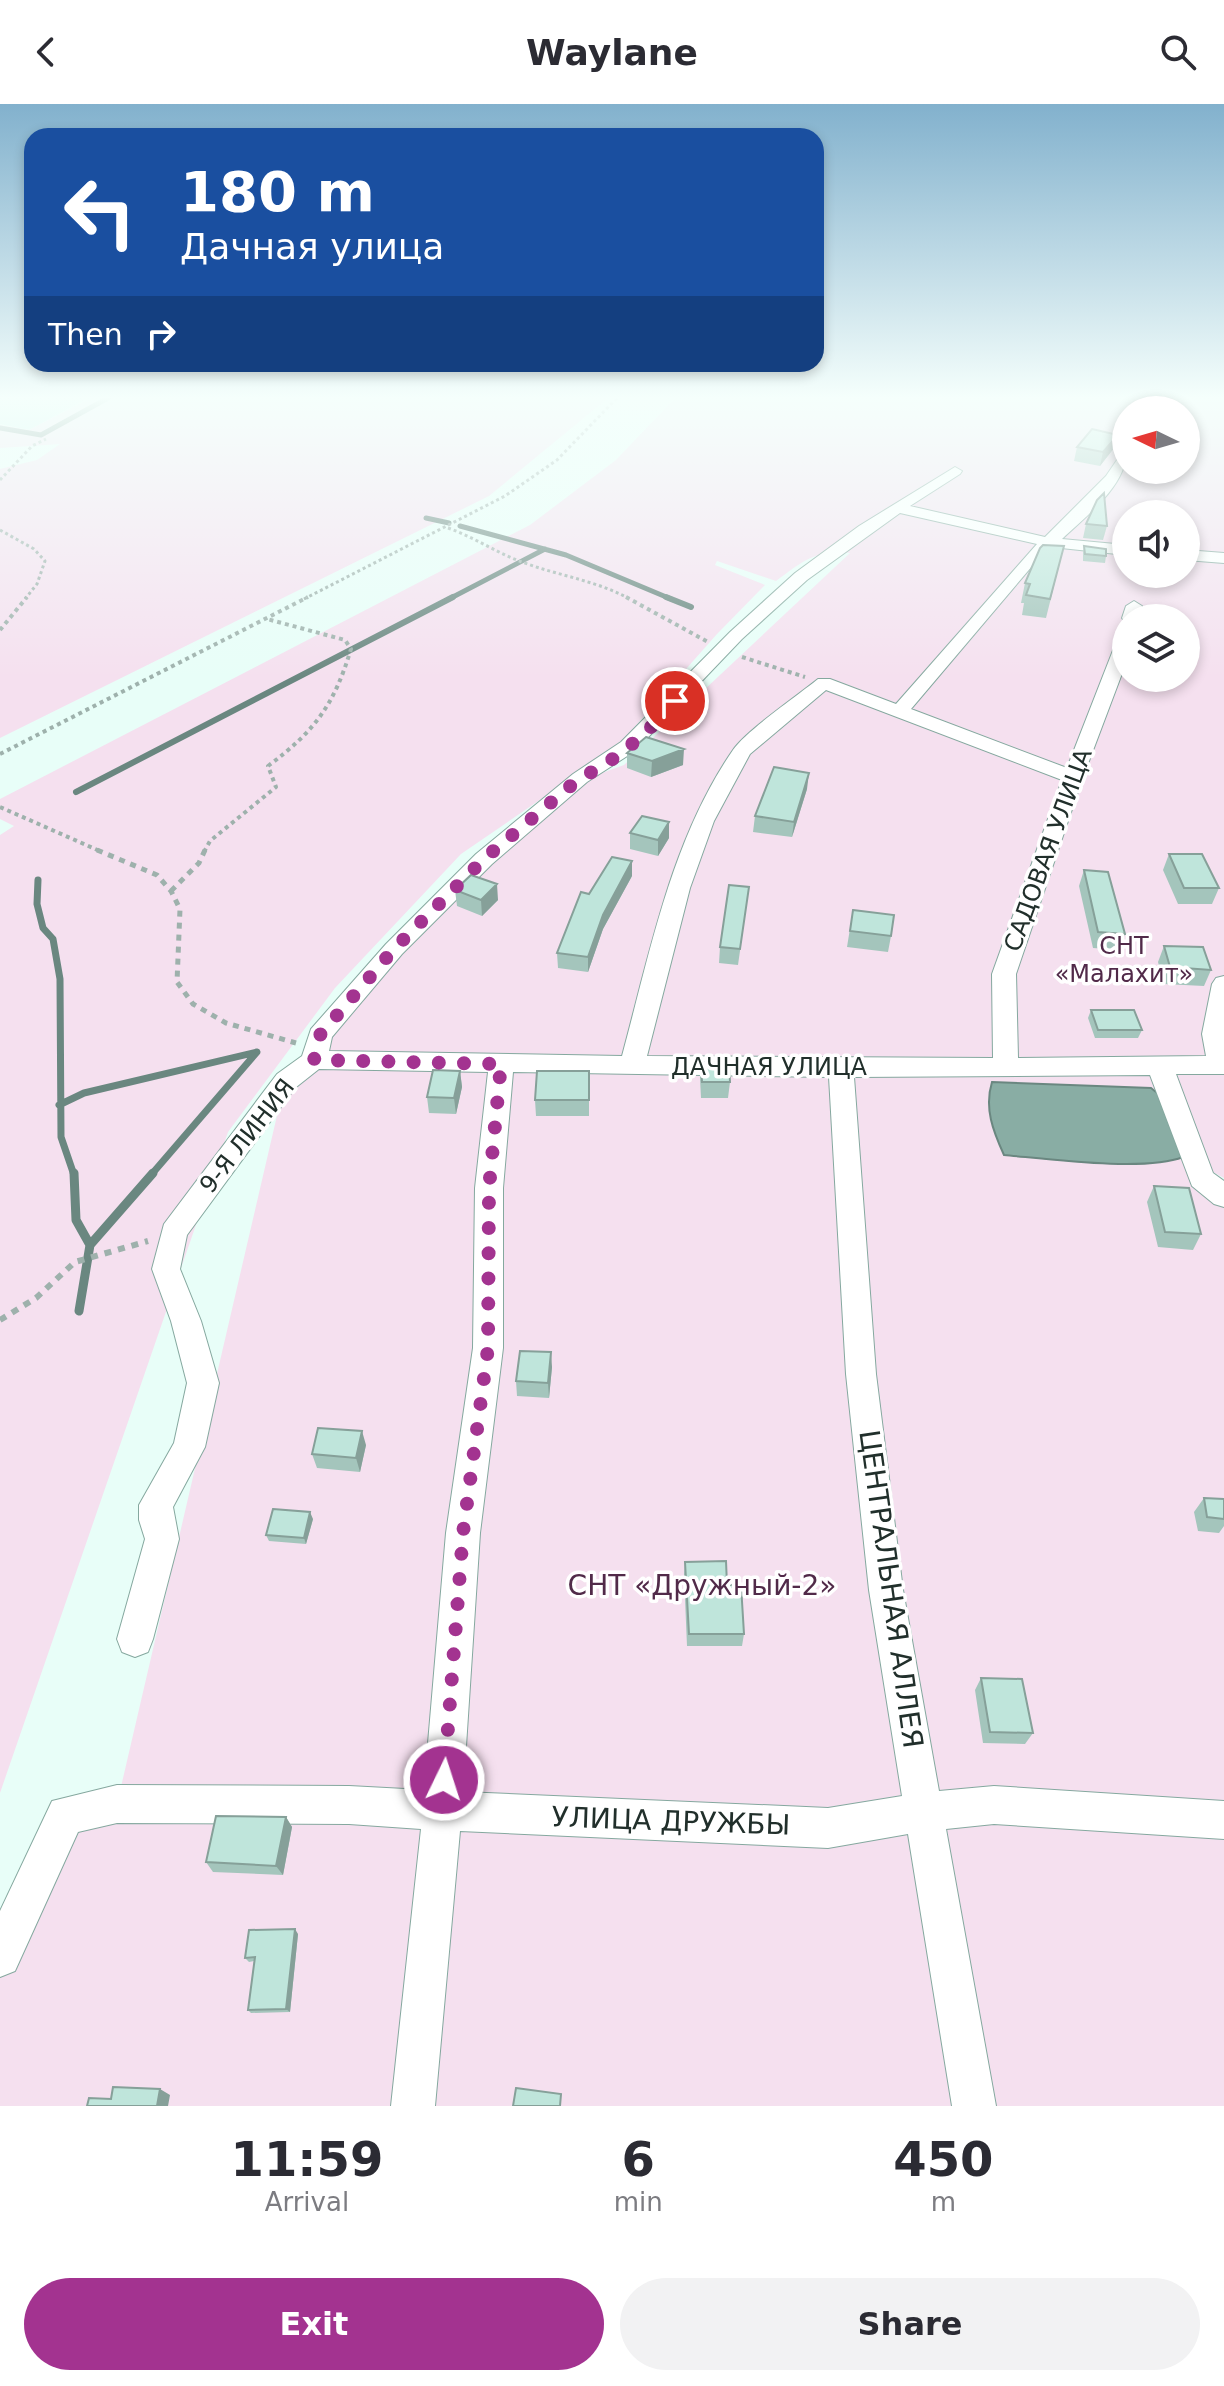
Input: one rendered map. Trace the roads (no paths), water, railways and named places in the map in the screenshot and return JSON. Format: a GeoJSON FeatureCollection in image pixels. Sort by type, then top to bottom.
{"type":"FeatureCollection","features":[{"type":"Feature","properties":{"kind":"street","name":"9-Я ЛИНИЯ"},"geometry":{"type":"LineString","coordinates":[[135,1639],[162,1539],[156,1520],[156,1505],[189,1447],[203,1383],[186,1321],[166,1269],[174,1232],[286,1081],[314,1060],[320,1035],[394,949],[451,890],[580,778],[602,768],[659,719],[721,651],[782,593],[832,551],[924,491]]}},
{"type":"Feature","properties":{"kind":"street"},"geometry":{"type":"LineString","coordinates":[[901,710],[1009,583],[1100,491]]}},
{"type":"Feature","properties":{"kind":"street"},"geometry":{"type":"LineString","coordinates":[[898,508],[1047,542],[1112,549]]}},
{"type":"Feature","properties":{"kind":"street"},"geometry":{"type":"LineString","coordinates":[[1200,556],[1224,558]]}},
{"type":"Feature","properties":{"kind":"street","name":"САДОВАЯ УЛИЦА"},"geometry":{"type":"LineString","coordinates":[[1006,1066],[1004,974],[1112,676]]}},
{"type":"Feature","properties":{"kind":"street"},"geometry":{"type":"LineString","coordinates":[[632,1067],[679,888],[704,821],[742,751],[824,683],[1073,777]]}},
{"type":"Feature","properties":{"kind":"street"},"geometry":{"type":"LineString","coordinates":[[1222,1065],[1214,1034],[1224,984]]}},
{"type":"Feature","properties":{"kind":"street","name":"ДАЧНАЯ УЛИЦА"},"geometry":{"type":"LineString","coordinates":[[314,1060],[632,1067],[1222,1065]]}},
{"type":"Feature","properties":{"kind":"street"},"geometry":{"type":"LineString","coordinates":[[413,2106],[442,1811],[463,1533],[488,1348],[489,1188],[501,1064]]}},
{"type":"Feature","properties":{"kind":"street"},"geometry":{"type":"LineString","coordinates":[[1160,1066],[1202,1179],[1224,1196]]}},
{"type":"Feature","properties":{"kind":"street","name":"ЦЕНТРАЛЬНАЯ АЛЛЕЯ"},"geometry":{"type":"LineString","coordinates":[[841,1068],[861,1374],[886,1590],[974,2106]]}},
{"type":"Feature","properties":{"kind":"street","name":"УЛИЦА ДРУЖБЫ"},"geometry":{"type":"LineString","coordinates":[[0,1956],[66,1815],[117,1804],[349,1805],[828,1828],[924,1812],[994,1805],[1224,1820]]}},
{"type":"Feature","properties":{"kind":"waterway"},"geometry":{"type":"LineString","coordinates":[[426,518],[449,523]]}},
{"type":"Feature","properties":{"kind":"waterway"},"geometry":{"type":"LineString","coordinates":[[460,526],[545,549]]}},
{"type":"Feature","properties":{"kind":"waterway"},"geometry":{"type":"LineString","coordinates":[[449,599],[545,549]]}},
{"type":"Feature","properties":{"kind":"waterway"},"geometry":{"type":"LineString","coordinates":[[545,549],[671,599]]}},
{"type":"Feature","properties":{"kind":"waterway"},"geometry":{"type":"LineString","coordinates":[[76,792],[453,597]]}},
{"type":"Feature","properties":{"kind":"waterway"},"geometry":{"type":"LineString","coordinates":[[666,597],[671,599]]}},
{"type":"Feature","properties":{"kind":"waterway"},"geometry":{"type":"LineString","coordinates":[[671,599],[691,607]]}},
{"type":"Feature","properties":{"kind":"waterway"},"geometry":{"type":"LineString","coordinates":[[38,880],[37,904],[43,928],[53,939],[60,979],[61,1104]]}},
{"type":"Feature","properties":{"kind":"waterway"},"geometry":{"type":"LineString","coordinates":[[61,1104],[84,1093],[257,1052],[151,1175]]}},
{"type":"Feature","properties":{"kind":"waterway"},"geometry":{"type":"LineString","coordinates":[[61,1104],[61,1137],[74,1175]]}},
{"type":"Feature","properties":{"kind":"waterway"},"geometry":{"type":"LineString","coordinates":[[74,1173],[76,1220],[90,1245]]}},
{"type":"Feature","properties":{"kind":"waterway"},"geometry":{"type":"LineString","coordinates":[[90,1245],[153,1173]]}},
{"type":"Feature","properties":{"kind":"waterway"},"geometry":{"type":"LineString","coordinates":[[79,1311],[90,1245]]}},
{"type":"Feature","properties":{"kind":"park label","name":"СНТ «Малахит»"},"geometry":{"type":"Point","coordinates":[1124,960]}},
{"type":"Feature","properties":{"kind":"park label","name":"СНТ «Дружный-2»"},"geometry":{"type":"Point","coordinates":[702,1585]}}]}
